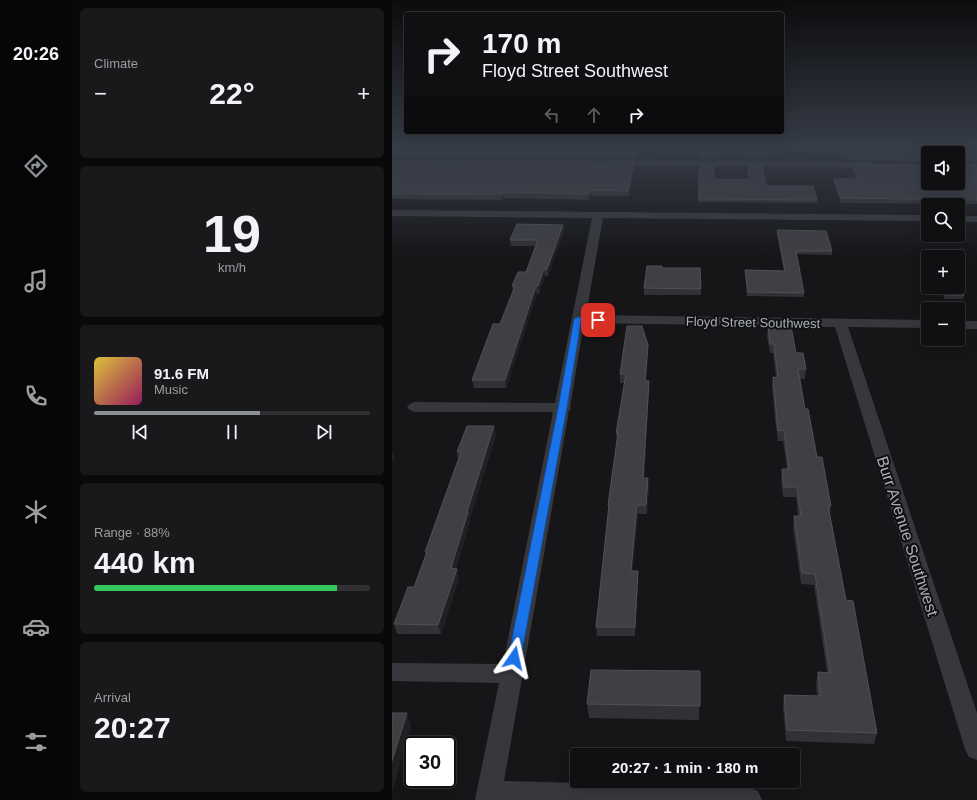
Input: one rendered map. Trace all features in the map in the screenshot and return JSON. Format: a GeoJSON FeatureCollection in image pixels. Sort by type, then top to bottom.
{"type":"FeatureCollection","features":[{"type":"Feature","properties":{"kind":"street"},"geometry":{"type":"LineString","coordinates":[[392,213],[921,218]]}},
{"type":"Feature","properties":{"kind":"street"},"geometry":{"type":"LineString","coordinates":[[598,215],[489,797],[749,800]]}},
{"type":"Feature","properties":{"kind":"street"},"geometry":{"type":"LineString","coordinates":[[965,219],[977,219]]}},
{"type":"Feature","properties":{"kind":"street","name":"Floyd Street Southwest"},"geometry":{"type":"LineString","coordinates":[[578,319],[921,324]]}},
{"type":"Feature","properties":{"kind":"street","name":"Burr Avenue Southwest"},"geometry":{"type":"LineString","coordinates":[[840,324],[977,749]]}},
{"type":"Feature","properties":{"kind":"street"},"geometry":{"type":"LineString","coordinates":[[965,325],[977,325]]}},
{"type":"Feature","properties":{"kind":"street"},"geometry":{"type":"LineString","coordinates":[[415,407],[562,408]]}},
{"type":"Feature","properties":{"kind":"street"},"geometry":{"type":"LineString","coordinates":[[392,672],[511,674]]}},
{"type":"Feature","properties":{"kind":"building"},"geometry":{"type":"Polygon","coordinates":[[[392,183],[630,183],[628,191],[590,190],[589,194],[503,192],[502,194],[392,194],[392,183]]]}},
{"type":"Feature","properties":{"kind":"building"},"geometry":{"type":"Polygon","coordinates":[[[699,183],[765,183],[766,186],[813,186],[817,200],[699,199],[699,183]]]}},
{"type":"Feature","properties":{"kind":"building"},"geometry":{"type":"Polygon","coordinates":[[[836,183],[921,183],[921,190],[965,190],[965,183],[977,183],[977,200],[965,200],[965,198],[841,198],[836,183]]]}},
{"type":"Feature","properties":{"kind":"building"},"geometry":{"type":"Polygon","coordinates":[[[517,224],[563,225],[547,269],[544,269],[538,286],[536,286],[505,380],[472,380],[493,324],[500,324],[515,286],[512,286],[518,272],[526,272],[538,240],[510,240],[517,224]]]}},
{"type":"Feature","properties":{"kind":"building"},"geometry":{"type":"Polygon","coordinates":[[[777,230],[826,231],[832,251],[796,251],[804,293],[748,292],[745,270],[785,271],[777,230]]]}},
{"type":"Feature","properties":{"kind":"building"},"geometry":{"type":"Polygon","coordinates":[[[647,266],[662,266],[662,268],[700,268],[701,289],[644,288],[647,266]]]}},
{"type":"Feature","properties":{"kind":"building"},"geometry":{"type":"Polygon","coordinates":[[[945,294],[964,295],[945,295],[945,294]]]}},
{"type":"Feature","properties":{"kind":"building"},"geometry":{"type":"Polygon","coordinates":[[[627,326],[642,326],[648,345],[645,381],[649,381],[643,478],[648,478],[646,505],[637,505],[631,571],[638,571],[635,627],[596,627],[608,505],[618,433],[616,433],[626,374],[620,374],[627,326]]]}},
{"type":"Feature","properties":{"kind":"building"},"geometry":{"type":"Polygon","coordinates":[[[768,326],[791,326],[796,353],[803,353],[806,369],[798,369],[805,409],[808,409],[817,457],[822,457],[831,506],[828,506],[846,600],[853,601],[877,733],[787,730],[784,695],[820,696],[818,672],[830,673],[815,574],[802,573],[794,516],[801,516],[797,487],[784,487],[782,469],[789,469],[784,430],[778,431],[773,377],[778,378],[774,344],[770,344],[768,326]]]}},
{"type":"Feature","properties":{"kind":"building"},"geometry":{"type":"Polygon","coordinates":[[[467,426],[494,426],[451,568],[457,569],[438,625],[394,624],[408,587],[414,587],[427,552],[425,552],[461,452],[457,452],[467,426]]]}},
{"type":"Feature","properties":{"kind":"building"},"geometry":{"type":"Polygon","coordinates":[[[591,670],[700,671],[700,706],[587,704],[591,670]]]}},
{"type":"Feature","properties":{"kind":"building"},"geometry":{"type":"Polygon","coordinates":[[[392,713],[407,713],[392,761],[392,713]]]}},
{"type":"Feature","properties":{"kind":"route"},"geometry":{"type":"LineString","coordinates":[[514,658],[578,319],[598,320]]}}]}
